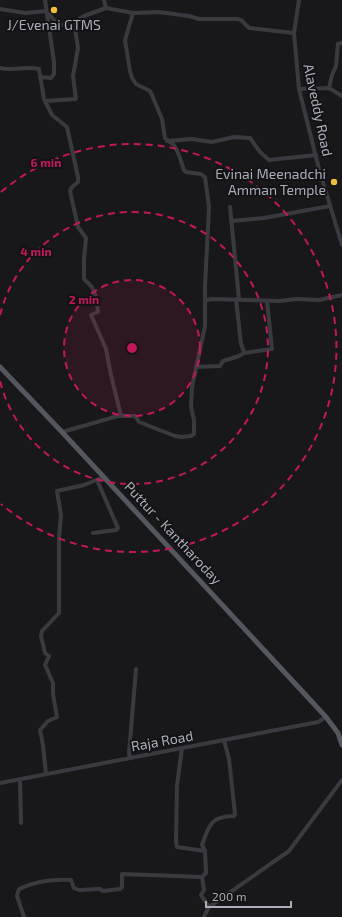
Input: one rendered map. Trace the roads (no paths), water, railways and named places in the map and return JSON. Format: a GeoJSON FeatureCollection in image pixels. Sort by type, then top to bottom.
{"type":"FeatureCollection","features":[{"type":"Feature","properties":{"kind":"main road","name":"Puttur - Kantharoday"},"geometry":{"type":"LineString","coordinates":[[0,367],[340,732],[342,745]]}},
{"type":"Feature","properties":{"kind":"street"},"geometry":{"type":"LineString","coordinates":[[40,77],[51,78],[54,74],[54,62],[45,0]]}},
{"type":"Feature","properties":{"kind":"street"},"geometry":{"type":"LineString","coordinates":[[104,0],[106,8]]}},
{"type":"Feature","properties":{"kind":"street","name":"Alaveddy Road"},"geometry":{"type":"LineString","coordinates":[[299,0],[294,33],[299,89],[330,206],[342,245]]}},
{"type":"Feature","properties":{"kind":"street"},"geometry":{"type":"LineString","coordinates":[[46,11],[58,24],[61,25],[74,22],[84,16],[106,8],[133,13],[159,12],[189,16],[199,19],[237,19],[241,20],[248,28],[294,33]]}},
{"type":"Feature","properties":{"kind":"street"},"geometry":{"type":"LineString","coordinates":[[0,9],[25,13],[46,11]]}},
{"type":"Feature","properties":{"kind":"street"},"geometry":{"type":"LineString","coordinates":[[133,13],[125,40],[130,71],[136,84],[150,91],[162,119],[167,141]]}},
{"type":"Feature","properties":{"kind":"street"},"geometry":{"type":"LineString","coordinates":[[45,101],[76,99],[73,76],[78,48],[74,22]]}},
{"type":"Feature","properties":{"kind":"street"},"geometry":{"type":"LineString","coordinates":[[329,88],[336,66],[338,44],[342,43]]}},
{"type":"Feature","properties":{"kind":"street"},"geometry":{"type":"LineString","coordinates":[[0,68],[7,70],[33,67],[39,68],[45,101],[52,115],[67,127],[78,182],[70,191],[78,227],[86,238],[84,279],[92,287],[96,296],[98,312],[91,315],[106,350],[110,375],[121,416]]}},
{"type":"Feature","properties":{"kind":"street"},"geometry":{"type":"LineString","coordinates":[[299,89],[329,88],[342,96]]}},
{"type":"Feature","properties":{"kind":"street"},"geometry":{"type":"LineString","coordinates":[[167,141],[192,140],[212,142],[234,137],[250,138],[260,152],[269,160],[316,155]]}},
{"type":"Feature","properties":{"kind":"street"},"geometry":{"type":"LineString","coordinates":[[62,432],[121,416],[135,416],[139,422],[175,436],[182,437],[191,436],[194,434],[194,420],[191,406],[192,387],[205,326],[205,286],[209,207],[207,185],[205,177],[201,174],[186,172],[184,170],[176,147],[167,141]]}},
{"type":"Feature","properties":{"kind":"street"},"geometry":{"type":"LineString","coordinates":[[231,221],[264,218],[330,206]]}},
{"type":"Feature","properties":{"kind":"street"},"geometry":{"type":"LineString","coordinates":[[230,207],[241,344],[244,352]]}},
{"type":"Feature","properties":{"kind":"street"},"geometry":{"type":"LineString","coordinates":[[206,300],[319,300],[342,295]]}},
{"type":"Feature","properties":{"kind":"street"},"geometry":{"type":"LineString","coordinates":[[196,367],[220,366],[223,361],[244,353],[272,349],[267,301]]}},
{"type":"Feature","properties":{"kind":"street"},"geometry":{"type":"LineString","coordinates":[[46,774],[40,730],[48,721],[57,717],[53,694],[53,683],[45,665],[49,656],[45,653],[41,636],[42,631],[59,613],[59,538],[61,515],[57,491],[84,485],[104,477]]}},
{"type":"Feature","properties":{"kind":"street"},"geometry":{"type":"LineString","coordinates":[[93,533],[116,530],[118,528],[97,480]]}},
{"type":"Feature","properties":{"kind":"street"},"geometry":{"type":"LineString","coordinates":[[130,758],[129,753],[136,669]]}},
{"type":"Feature","properties":{"kind":"street","name":"Raja Road"},"geometry":{"type":"LineString","coordinates":[[0,783],[318,722],[326,717]]}},
{"type":"Feature","properties":{"kind":"street"},"geometry":{"type":"LineString","coordinates":[[24,917],[17,896],[19,889],[26,885],[51,881],[71,880],[74,888],[79,890],[100,889],[103,891],[120,890],[122,887],[122,874],[202,877],[206,873],[205,851],[202,845],[209,826],[216,819],[225,816],[234,816],[235,814],[229,759],[224,740]]}},
{"type":"Feature","properties":{"kind":"street"},"geometry":{"type":"LineString","coordinates":[[182,748],[177,785],[177,847],[205,851]]}},
{"type":"Feature","properties":{"kind":"street"},"geometry":{"type":"LineString","coordinates":[[20,779],[21,823]]}},
{"type":"Feature","properties":{"kind":"street"},"geometry":{"type":"LineString","coordinates":[[204,917],[209,907],[289,851],[342,780]]}},
{"type":"Feature","properties":{"kind":"street"},"geometry":{"type":"LineString","coordinates":[[202,877],[204,890],[201,895],[209,907]]}},
{"type":"Feature","properties":{"kind":"place","name":"J/Evenai GTMS"},"geometry":{"type":"Point","coordinates":[54,10]}},
{"type":"Feature","properties":{"kind":"place","name":"Evinai Meenadchi Amman Temple"},"geometry":{"type":"Point","coordinates":[334,182]}}]}
